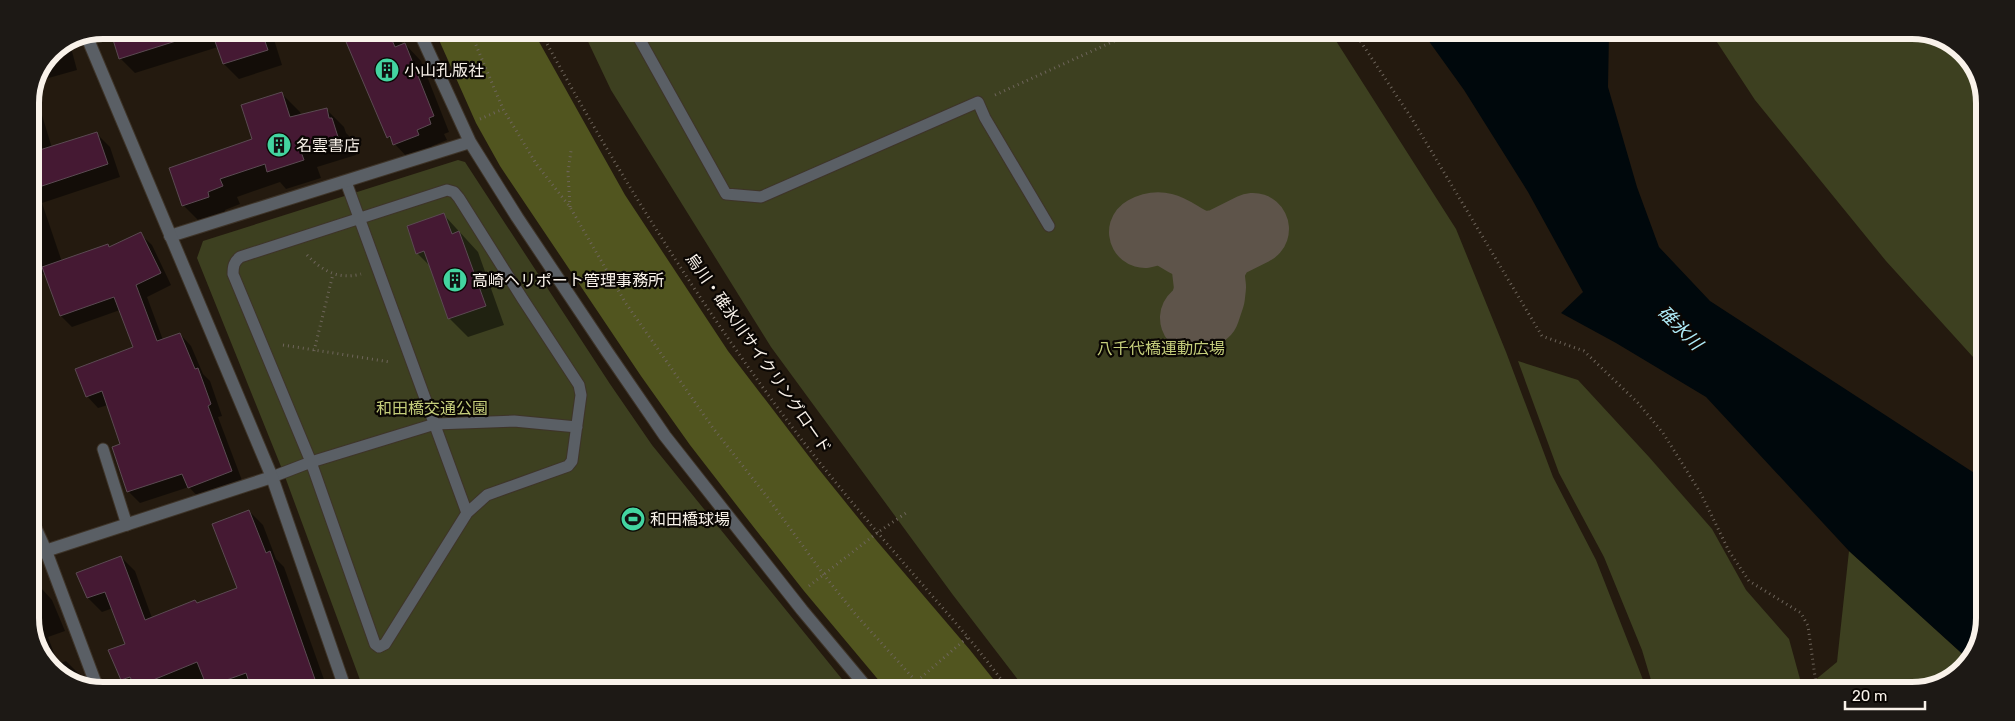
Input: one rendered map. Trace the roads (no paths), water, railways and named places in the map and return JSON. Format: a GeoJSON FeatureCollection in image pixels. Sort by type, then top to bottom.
{"type":"FeatureCollection","features":[{"type":"Feature","properties":{"kind":"street"},"geometry":{"type":"LineString","coordinates":[[423,39],[470,142],[517,216],[665,436],[802,610],[862,682]]}},
{"type":"Feature","properties":{"kind":"street"},"geometry":{"type":"LineString","coordinates":[[89,41],[272,477],[343,682]]}},
{"type":"Feature","properties":{"kind":"street"},"geometry":{"type":"LineString","coordinates":[[170,236],[470,142]]}},
{"type":"Feature","properties":{"kind":"street"},"geometry":{"type":"LineString","coordinates":[[39,554],[272,477]]}},
{"type":"Feature","properties":{"kind":"street"},"geometry":{"type":"LineString","coordinates":[[39,536],[95,681]]}},
{"type":"Feature","properties":{"kind":"lane"},"geometry":{"type":"LineString","coordinates":[[639,39],[726,194],[761,197],[978,102],[985,118],[1049,226]]}},
{"type":"Feature","properties":{"kind":"lane"},"geometry":{"type":"LineString","coordinates":[[346,182],[467,513]]}},
{"type":"Feature","properties":{"kind":"lane"},"geometry":{"type":"LineString","coordinates":[[447,190],[454,192],[579,385],[582,396],[572,461],[568,466],[487,495],[467,513],[385,644],[379,647],[375,644],[311,462],[233,274],[233,267],[236,260],[240,257],[359,217],[447,190]]}},
{"type":"Feature","properties":{"kind":"lane"},"geometry":{"type":"LineString","coordinates":[[272,477],[311,462],[435,424],[514,421],[577,427]]}},
{"type":"Feature","properties":{"kind":"lane"},"geometry":{"type":"LineString","coordinates":[[103,449],[127,525]]}},
{"type":"Feature","properties":{"kind":"water","name":"碓氷川"},"geometry":{"type":"Polygon","coordinates":[[[1427,39],[1609,39],[1608,87],[1637,187],[1659,247],[1710,301],[1976,474],[1976,626],[1973,639],[1964,655],[1849,551],[1706,397],[1616,343],[1561,313],[1583,292],[1528,192],[1464,90],[1427,39]]]}},
{"type":"Feature","properties":{"kind":"place","name":"小山孔版社"},"geometry":{"type":"Point","coordinates":[387,70]}},
{"type":"Feature","properties":{"kind":"place","name":"名雲書店"},"geometry":{"type":"Point","coordinates":[279,145]}},
{"type":"Feature","properties":{"kind":"place","name":"高崎ヘリポート管理事務所"},"geometry":{"type":"Point","coordinates":[455,280]}},
{"type":"Feature","properties":{"kind":"place","name":"和田橋球場"},"geometry":{"type":"Point","coordinates":[633,519]}},
{"type":"Feature","properties":{"kind":"park label","name":"八千代橋運動広場"},"geometry":{"type":"Point","coordinates":[1161,348]}},
{"type":"Feature","properties":{"kind":"park label","name":"和田橋交通公園"},"geometry":{"type":"Point","coordinates":[432,408]}}]}
